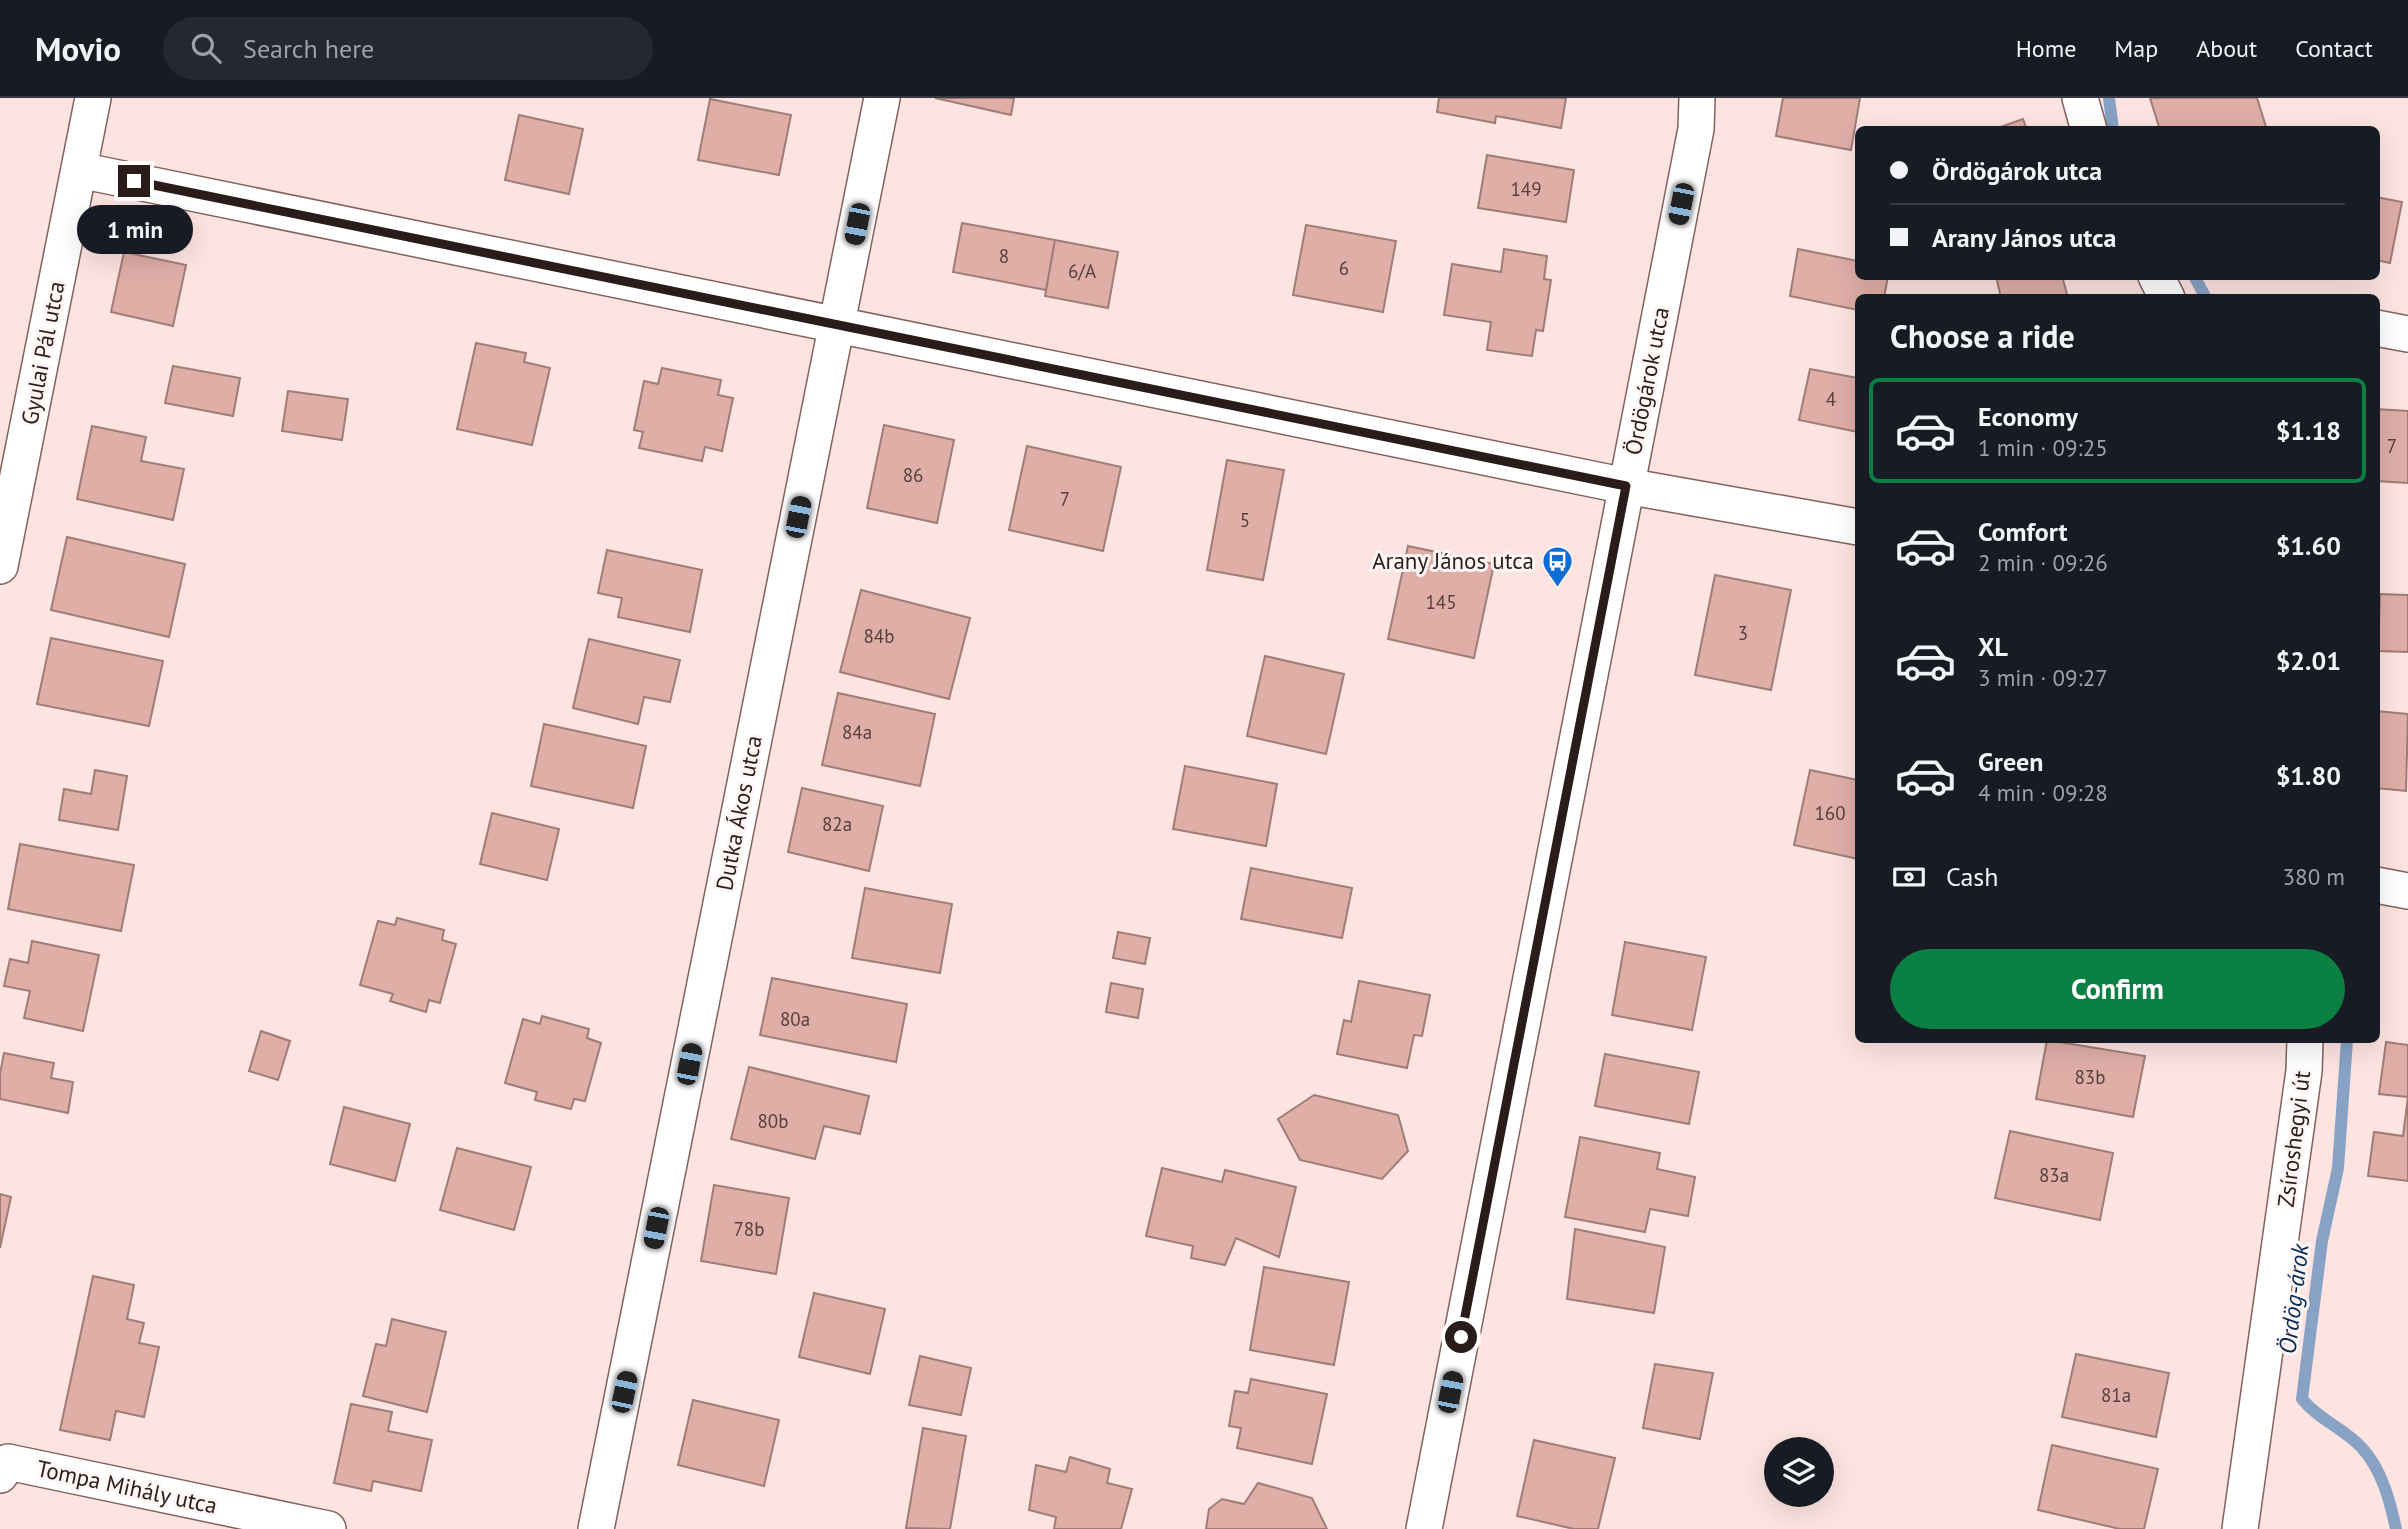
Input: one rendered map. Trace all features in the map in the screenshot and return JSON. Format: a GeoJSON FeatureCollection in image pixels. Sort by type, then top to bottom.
{"type":"FeatureCollection","features":[{"type":"Feature","properties":{"kind":"street","name":"Gyulai Pál utca"},"geometry":{"type":"LineString","coordinates":[[0,566],[93,98]]}},
{"type":"Feature","properties":{"kind":"street","name":"Dutka Ákos utca"},"geometry":{"type":"LineString","coordinates":[[596,1529],[882,98]]}},
{"type":"Feature","properties":{"kind":"street","name":"Ördögárok utca"},"geometry":{"type":"LineString","coordinates":[[1424,1529],[1696,129],[1697,98]]}},
{"type":"Feature","properties":{"kind":"street"},"geometry":{"type":"LineString","coordinates":[[2080,98],[2088,126]]}},
{"type":"Feature","properties":{"kind":"street"},"geometry":{"type":"LineString","coordinates":[[79,170],[1626,486],[1855,526]]}},
{"type":"Feature","properties":{"kind":"street"},"geometry":{"type":"LineString","coordinates":[[2380,328],[2408,334]]}},
{"type":"Feature","properties":{"kind":"street"},"geometry":{"type":"LineString","coordinates":[[2380,885],[2408,891]]}},
{"type":"Feature","properties":{"kind":"street","name":"Zsíroshegyi út"},"geometry":{"type":"LineString","coordinates":[[2240,1529],[2304,1070],[2305,1043]]}},
{"type":"Feature","properties":{"kind":"street","name":"Tompa Mihály utca"},"geometry":{"type":"LineString","coordinates":[[4,1469],[328,1529]]}},
{"type":"Feature","properties":{"kind":"building"},"geometry":{"type":"Polygon","coordinates":[[[935,98],[1014,98],[1011,115],[935,98]]]}},
{"type":"Feature","properties":{"kind":"building"},"geometry":{"type":"Polygon","coordinates":[[[1439,98],[1566,98],[1561,128],[1496,116],[1495,123],[1437,112],[1439,98]]]}},
{"type":"Feature","properties":{"kind":"building"},"geometry":{"type":"Polygon","coordinates":[[[1783,98],[1860,98],[1851,150],[1776,136],[1783,98]]]}},
{"type":"Feature","properties":{"kind":"building"},"geometry":{"type":"Polygon","coordinates":[[[2150,98],[2257,98],[2266,126],[2159,126],[2150,98]]]}},
{"type":"Feature","properties":{"kind":"building"},"geometry":{"type":"Polygon","coordinates":[[[710,99],[791,115],[779,175],[698,160],[710,99]]]}},
{"type":"Feature","properties":{"kind":"building"},"geometry":{"type":"Polygon","coordinates":[[[519,115],[583,129],[569,194],[505,180],[519,115]]]}},
{"type":"Feature","properties":{"kind":"building"},"geometry":{"type":"Polygon","coordinates":[[[2023,119],[2026,126],[2003,126],[2023,119]]]}},
{"type":"Feature","properties":{"kind":"building"},"geometry":{"type":"Polygon","coordinates":[[[1487,155],[1574,170],[1566,222],[1478,208],[1487,155]]]}},
{"type":"Feature","properties":{"kind":"building"},"geometry":{"type":"Polygon","coordinates":[[[2380,198],[2402,202],[2390,263],[2380,261],[2380,198]]]}},
{"type":"Feature","properties":{"kind":"building"},"geometry":{"type":"Polygon","coordinates":[[[962,223],[1055,240],[1046,290],[953,272],[962,223]]]}},
{"type":"Feature","properties":{"kind":"building"},"geometry":{"type":"Polygon","coordinates":[[[1306,225],[1396,241],[1383,312],[1293,295],[1306,225]]]}},
{"type":"Feature","properties":{"kind":"building"},"geometry":{"type":"Polygon","coordinates":[[[1055,240],[1118,252],[1108,308],[1045,296],[1055,240]]]}},
{"type":"Feature","properties":{"kind":"building"},"geometry":{"type":"Polygon","coordinates":[[[1504,249],[1547,256],[1544,279],[1551,280],[1543,331],[1536,330],[1532,356],[1487,350],[1491,322],[1444,315],[1452,264],[1501,272],[1504,249]]]}},
{"type":"Feature","properties":{"kind":"building"},"geometry":{"type":"Polygon","coordinates":[[[1798,249],[1855,260],[1855,280],[1887,280],[1885,294],[1855,294],[1855,309],[1790,296],[1798,249]]]}},
{"type":"Feature","properties":{"kind":"building"},"geometry":{"type":"Polygon","coordinates":[[[124,252],[186,265],[173,326],[111,312],[124,252]]]}},
{"type":"Feature","properties":{"kind":"building"},"geometry":{"type":"Polygon","coordinates":[[[1997,280],[2063,280],[2067,294],[2000,294],[1997,280]]]}},
{"type":"Feature","properties":{"kind":"building"},"geometry":{"type":"Polygon","coordinates":[[[476,343],[526,353],[524,362],[550,368],[532,445],[457,429],[476,343]]]}},
{"type":"Feature","properties":{"kind":"building"},"geometry":{"type":"Polygon","coordinates":[[[173,366],[240,378],[233,416],[165,403],[173,366]]]}},
{"type":"Feature","properties":{"kind":"building"},"geometry":{"type":"Polygon","coordinates":[[[662,368],[721,380],[718,395],[733,398],[722,451],[705,447],[702,461],[639,448],[643,432],[634,430],[644,381],[658,384],[662,368]]]}},
{"type":"Feature","properties":{"kind":"building"},"geometry":{"type":"Polygon","coordinates":[[[1810,369],[1855,377],[1855,431],[1799,420],[1810,369]]]}},
{"type":"Feature","properties":{"kind":"building"},"geometry":{"type":"Polygon","coordinates":[[[288,391],[348,399],[342,440],[282,431],[288,391]]]}},
{"type":"Feature","properties":{"kind":"building"},"geometry":{"type":"Polygon","coordinates":[[[2380,409],[2408,411],[2408,483],[2380,481],[2380,409]]]}},
{"type":"Feature","properties":{"kind":"building"},"geometry":{"type":"Polygon","coordinates":[[[884,425],[954,440],[937,523],[867,508],[884,425]]]}},
{"type":"Feature","properties":{"kind":"building"},"geometry":{"type":"Polygon","coordinates":[[[92,426],[146,437],[141,461],[184,469],[173,520],[77,499],[92,426]]]}},
{"type":"Feature","properties":{"kind":"building"},"geometry":{"type":"Polygon","coordinates":[[[1027,446],[1121,467],[1103,551],[1009,530],[1027,446]]]}},
{"type":"Feature","properties":{"kind":"building"},"geometry":{"type":"Polygon","coordinates":[[[1227,460],[1284,470],[1263,580],[1207,570],[1227,460]]]}},
{"type":"Feature","properties":{"kind":"building"},"geometry":{"type":"Polygon","coordinates":[[[67,537],[185,564],[169,637],[51,610],[67,537]]]}},
{"type":"Feature","properties":{"kind":"building"},"geometry":{"type":"Polygon","coordinates":[[[1408,546],[1494,564],[1474,658],[1388,639],[1408,546]]]}},
{"type":"Feature","properties":{"kind":"building"},"geometry":{"type":"Polygon","coordinates":[[[607,550],[702,570],[690,632],[618,617],[622,598],[598,593],[607,550]]]}},
{"type":"Feature","properties":{"kind":"building"},"geometry":{"type":"Polygon","coordinates":[[[1715,575],[1791,590],[1771,690],[1695,675],[1715,575]]]}},
{"type":"Feature","properties":{"kind":"building"},"geometry":{"type":"Polygon","coordinates":[[[861,590],[970,618],[949,699],[840,672],[861,590]]]}},
{"type":"Feature","properties":{"kind":"building"},"geometry":{"type":"Polygon","coordinates":[[[2380,594],[2408,595],[2408,652],[2380,651],[2380,594]]]}},
{"type":"Feature","properties":{"kind":"building"},"geometry":{"type":"Polygon","coordinates":[[[51,638],[163,661],[149,726],[37,704],[51,638]]]}},
{"type":"Feature","properties":{"kind":"building"},"geometry":{"type":"Polygon","coordinates":[[[589,639],[680,660],[670,702],[644,697],[638,724],[573,708],[589,639]]]}},
{"type":"Feature","properties":{"kind":"building"},"geometry":{"type":"Polygon","coordinates":[[[1265,656],[1344,674],[1326,754],[1247,736],[1265,656]]]}},
{"type":"Feature","properties":{"kind":"building"},"geometry":{"type":"Polygon","coordinates":[[[838,693],[935,714],[920,786],[822,765],[838,693]]]}},
{"type":"Feature","properties":{"kind":"building"},"geometry":{"type":"Polygon","coordinates":[[[2380,711],[2408,714],[2406,791],[2380,788],[2380,711]]]}},
{"type":"Feature","properties":{"kind":"building"},"geometry":{"type":"Polygon","coordinates":[[[544,724],[646,746],[633,808],[531,786],[544,724]]]}},
{"type":"Feature","properties":{"kind":"building"},"geometry":{"type":"Polygon","coordinates":[[[1185,766],[1277,784],[1266,846],[1173,829],[1185,766]]]}},
{"type":"Feature","properties":{"kind":"building"},"geometry":{"type":"Polygon","coordinates":[[[95,770],[127,776],[118,830],[59,820],[64,789],[91,794],[95,770]]]}},
{"type":"Feature","properties":{"kind":"building"},"geometry":{"type":"Polygon","coordinates":[[[1810,770],[1855,779],[1855,858],[1794,845],[1810,770]]]}},
{"type":"Feature","properties":{"kind":"building"},"geometry":{"type":"Polygon","coordinates":[[[802,788],[883,806],[869,871],[788,852],[802,788]]]}},
{"type":"Feature","properties":{"kind":"building"},"geometry":{"type":"Polygon","coordinates":[[[492,813],[559,829],[547,880],[480,864],[492,813]]]}},
{"type":"Feature","properties":{"kind":"building"},"geometry":{"type":"Polygon","coordinates":[[[20,844],[134,865],[121,931],[8,909],[20,844]]]}},
{"type":"Feature","properties":{"kind":"building"},"geometry":{"type":"Polygon","coordinates":[[[1251,868],[1352,888],[1342,938],[1241,919],[1251,868]]]}},
{"type":"Feature","properties":{"kind":"building"},"geometry":{"type":"Polygon","coordinates":[[[865,888],[952,904],[940,973],[852,958],[865,888]]]}},
{"type":"Feature","properties":{"kind":"building"},"geometry":{"type":"Polygon","coordinates":[[[397,918],[444,930],[442,940],[456,944],[440,1003],[429,1000],[426,1012],[390,1001],[393,994],[360,985],[378,921],[395,925],[397,918]]]}},
{"type":"Feature","properties":{"kind":"building"},"geometry":{"type":"Polygon","coordinates":[[[1118,932],[1150,938],[1145,964],[1113,958],[1118,932]]]}},
{"type":"Feature","properties":{"kind":"building"},"geometry":{"type":"Polygon","coordinates":[[[32,941],[99,955],[83,1031],[24,1018],[30,991],[4,986],[10,959],[28,963],[32,941]]]}},
{"type":"Feature","properties":{"kind":"building"},"geometry":{"type":"Polygon","coordinates":[[[1625,942],[1706,957],[1692,1030],[1612,1015],[1625,942]]]}},
{"type":"Feature","properties":{"kind":"building"},"geometry":{"type":"Polygon","coordinates":[[[772,978],[907,1004],[896,1062],[760,1035],[772,978]]]}},
{"type":"Feature","properties":{"kind":"building"},"geometry":{"type":"Polygon","coordinates":[[[1359,981],[1430,995],[1422,1036],[1414,1035],[1407,1068],[1337,1054],[1344,1020],[1351,1022],[1359,981]]]}},
{"type":"Feature","properties":{"kind":"building"},"geometry":{"type":"Polygon","coordinates":[[[1111,983],[1143,989],[1138,1018],[1106,1012],[1111,983]]]}},
{"type":"Feature","properties":{"kind":"building"},"geometry":{"type":"Polygon","coordinates":[[[542,1016],[589,1029],[587,1038],[601,1043],[585,1101],[574,1099],[571,1109],[535,1100],[537,1092],[505,1083],[523,1019],[540,1024],[542,1016]]]}},
{"type":"Feature","properties":{"kind":"building"},"geometry":{"type":"Polygon","coordinates":[[[261,1031],[290,1041],[278,1080],[249,1071],[261,1031]]]}},
{"type":"Feature","properties":{"kind":"building"},"geometry":{"type":"Polygon","coordinates":[[[2386,1042],[2408,1045],[2408,1097],[2379,1094],[2386,1042]]]}},
{"type":"Feature","properties":{"kind":"building"},"geometry":{"type":"Polygon","coordinates":[[[2046,1043],[2065,1043],[2145,1056],[2133,1117],[2036,1099],[2046,1043]]]}},
{"type":"Feature","properties":{"kind":"building"},"geometry":{"type":"Polygon","coordinates":[[[4,1053],[54,1063],[51,1078],[73,1082],[68,1113],[0,1099],[0,1074],[4,1053]]]}},
{"type":"Feature","properties":{"kind":"building"},"geometry":{"type":"Polygon","coordinates":[[[1605,1054],[1699,1072],[1689,1124],[1595,1106],[1605,1054]]]}},
{"type":"Feature","properties":{"kind":"building"},"geometry":{"type":"Polygon","coordinates":[[[749,1067],[869,1096],[860,1134],[824,1126],[815,1159],[731,1139],[749,1067]]]}},
{"type":"Feature","properties":{"kind":"building"},"geometry":{"type":"Polygon","coordinates":[[[1314,1095],[1398,1115],[1408,1151],[1382,1179],[1300,1160],[1278,1119],[1314,1095]]]}},
{"type":"Feature","properties":{"kind":"building"},"geometry":{"type":"Polygon","coordinates":[[[2408,1097],[2408,1181],[2368,1176],[2374,1132],[2403,1136],[2408,1097]]]}},
{"type":"Feature","properties":{"kind":"building"},"geometry":{"type":"Polygon","coordinates":[[[344,1107],[410,1124],[395,1181],[330,1164],[344,1107]]]}},
{"type":"Feature","properties":{"kind":"building"},"geometry":{"type":"Polygon","coordinates":[[[2010,1131],[2113,1153],[2100,1220],[1995,1198],[2010,1131]]]}},
{"type":"Feature","properties":{"kind":"building"},"geometry":{"type":"Polygon","coordinates":[[[1580,1137],[1660,1153],[1657,1169],[1695,1177],[1688,1216],[1650,1209],[1645,1232],[1565,1217],[1580,1137]]]}},
{"type":"Feature","properties":{"kind":"building"},"geometry":{"type":"Polygon","coordinates":[[[457,1148],[531,1167],[514,1230],[440,1210],[457,1148]]]}},
{"type":"Feature","properties":{"kind":"building"},"geometry":{"type":"Polygon","coordinates":[[[1162,1168],[1222,1182],[1225,1170],[1296,1187],[1279,1257],[1236,1238],[1225,1265],[1191,1258],[1193,1246],[1146,1236],[1162,1168]]]}},
{"type":"Feature","properties":{"kind":"building"},"geometry":{"type":"Polygon","coordinates":[[[714,1185],[789,1198],[776,1274],[701,1261],[714,1185]]]}},
{"type":"Feature","properties":{"kind":"building"},"geometry":{"type":"Polygon","coordinates":[[[0,1194],[11,1197],[0,1248],[0,1194]]]}},
{"type":"Feature","properties":{"kind":"building"},"geometry":{"type":"Polygon","coordinates":[[[1575,1229],[1665,1247],[1654,1313],[1567,1299],[1575,1229]]]}},
{"type":"Feature","properties":{"kind":"building"},"geometry":{"type":"Polygon","coordinates":[[[1264,1267],[1349,1282],[1334,1365],[1250,1350],[1264,1267]]]}},
{"type":"Feature","properties":{"kind":"building"},"geometry":{"type":"Polygon","coordinates":[[[93,1276],[134,1285],[127,1319],[144,1323],[139,1343],[159,1347],[144,1417],[116,1411],[110,1440],[60,1430],[93,1276]]]}},
{"type":"Feature","properties":{"kind":"building"},"geometry":{"type":"Polygon","coordinates":[[[814,1293],[885,1309],[870,1374],[799,1357],[814,1293]]]}},
{"type":"Feature","properties":{"kind":"building"},"geometry":{"type":"Polygon","coordinates":[[[392,1319],[446,1332],[427,1412],[363,1396],[376,1344],[386,1346],[392,1319]]]}},
{"type":"Feature","properties":{"kind":"building"},"geometry":{"type":"Polygon","coordinates":[[[2076,1354],[2169,1373],[2156,1437],[2062,1417],[2076,1354]]]}},
{"type":"Feature","properties":{"kind":"building"},"geometry":{"type":"Polygon","coordinates":[[[920,1356],[971,1368],[961,1415],[909,1405],[920,1356]]]}},
{"type":"Feature","properties":{"kind":"building"},"geometry":{"type":"Polygon","coordinates":[[[1655,1364],[1713,1373],[1700,1439],[1643,1428],[1655,1364]]]}},
{"type":"Feature","properties":{"kind":"building"},"geometry":{"type":"Polygon","coordinates":[[[1251,1379],[1327,1394],[1312,1464],[1237,1448],[1241,1428],[1229,1426],[1235,1391],[1248,1393],[1251,1379]]]}},
{"type":"Feature","properties":{"kind":"building"},"geometry":{"type":"Polygon","coordinates":[[[693,1400],[779,1420],[764,1486],[678,1465],[693,1400]]]}},
{"type":"Feature","properties":{"kind":"building"},"geometry":{"type":"Polygon","coordinates":[[[351,1404],[392,1412],[388,1431],[432,1440],[421,1491],[373,1481],[371,1491],[334,1483],[351,1404]]]}},
{"type":"Feature","properties":{"kind":"building"},"geometry":{"type":"Polygon","coordinates":[[[923,1428],[966,1436],[950,1529],[906,1528],[923,1428]]]}},
{"type":"Feature","properties":{"kind":"building"},"geometry":{"type":"Polygon","coordinates":[[[1534,1440],[1615,1458],[1598,1529],[1574,1529],[1517,1516],[1534,1440]]]}},
{"type":"Feature","properties":{"kind":"building"},"geometry":{"type":"Polygon","coordinates":[[[2052,1445],[2158,1469],[2144,1529],[2120,1529],[2038,1510],[2052,1445]]]}},
{"type":"Feature","properties":{"kind":"building"},"geometry":{"type":"Polygon","coordinates":[[[1070,1457],[1110,1469],[1107,1483],[1132,1489],[1121,1529],[1054,1529],[1056,1517],[1029,1510],[1036,1465],[1066,1472],[1070,1457]]]}},
{"type":"Feature","properties":{"kind":"building"},"geometry":{"type":"Polygon","coordinates":[[[1258,1483],[1312,1498],[1327,1529],[1206,1529],[1209,1509],[1222,1499],[1244,1504],[1258,1483]]]}},
{"type":"Feature","properties":{"kind":"waterway","name":"Ördög-árok"},"geometry":{"type":"LineString","coordinates":[[2109,98],[2112,126]]}},
{"type":"Feature","properties":{"kind":"waterway","name":"Ördög-árok"},"geometry":{"type":"LineString","coordinates":[[2196,280],[2204,294]]}},
{"type":"Feature","properties":{"kind":"waterway","name":"Ördög-árok"},"geometry":{"type":"LineString","coordinates":[[2347,1043],[2338,1168],[2322,1241],[2302,1399],[2316,1413],[2355,1441],[2369,1457],[2384,1486],[2396,1529]]}},
{"type":"Feature","properties":{"kind":"place","name":"Arany János utca"},"geometry":{"type":"Point","coordinates":[1557,588]}},
{"type":"Feature","properties":{"kind":"route"},"geometry":{"type":"LineString","coordinates":[[134,181],[1626,486],[1461,1337]]}}]}
